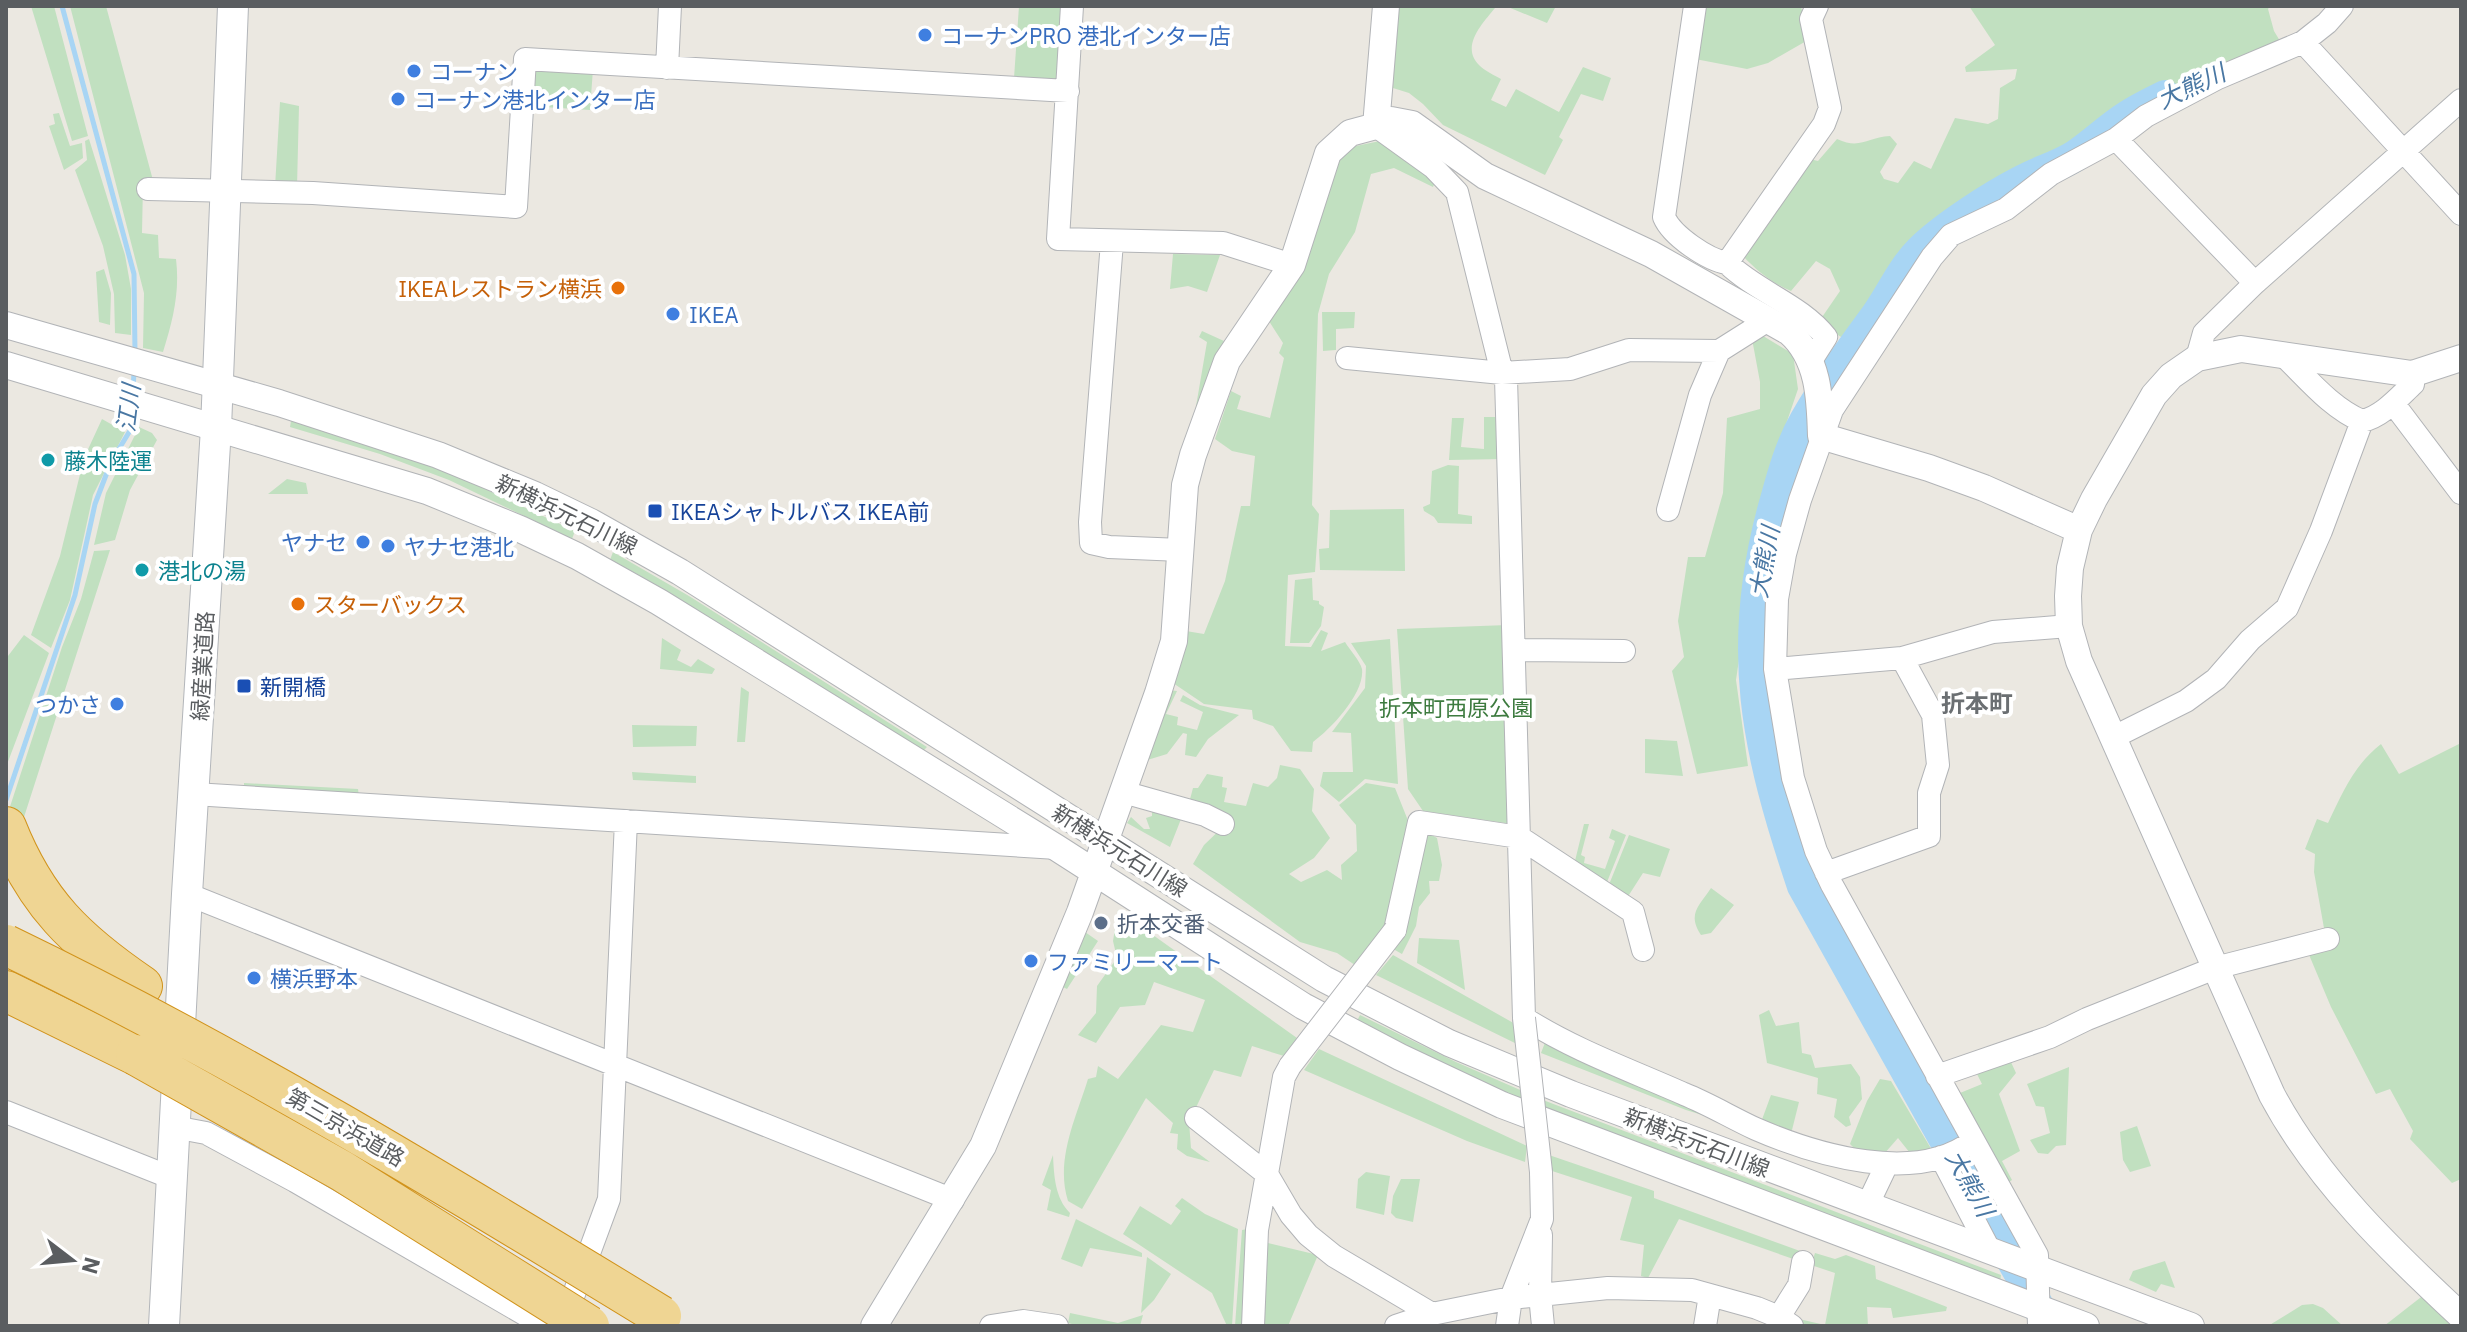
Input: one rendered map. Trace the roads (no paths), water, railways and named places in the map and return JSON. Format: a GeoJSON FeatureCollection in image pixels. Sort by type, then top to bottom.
{"type":"FeatureCollection","features":[{"type":"Feature","properties":{"kind":"highway"},"geometry":{"type":"LineString","coordinates":[[6,827],[34,886],[55,914],[110,965],[396,1138],[669,1321]]}},
{"type":"Feature","properties":{"kind":"highway","name":"第三京浜道路"},"geometry":{"type":"LineString","coordinates":[[6,945],[89,985],[239,1065],[669,1321]]}},
{"type":"Feature","properties":{"kind":"highway","name":"第三京浜道路"},"geometry":{"type":"LineString","coordinates":[[6,991],[136,1055],[342,1171],[589,1326]]}},
{"type":"Feature","properties":{"kind":"highway"},"geometry":{"type":"LineString","coordinates":[[6,1006],[136,1055]]}},
{"type":"Feature","properties":{"kind":"main road","name":"緑産業道路"},"geometry":{"type":"LineString","coordinates":[[164,1326],[216,428],[233,6]]}},
{"type":"Feature","properties":{"kind":"street"},"geometry":{"type":"LineString","coordinates":[[667,68],[670,6]]}},
{"type":"Feature","properties":{"kind":"street"},"geometry":{"type":"LineString","coordinates":[[1072,6],[1058,239],[1223,243],[1292,265]]}},
{"type":"Feature","properties":{"kind":"street"},"geometry":{"type":"LineString","coordinates":[[1376,126],[1386,6]]}},
{"type":"Feature","properties":{"kind":"street"},"geometry":{"type":"LineString","coordinates":[[1695,6],[1664,217],[1668,226],[1712,260],[1727,263],[1742,278],[1813,321],[1826,337],[1812,367]]}},
{"type":"Feature","properties":{"kind":"street"},"geometry":{"type":"LineString","coordinates":[[1727,263],[1824,124],[1830,108],[1811,19],[1817,6]]}},
{"type":"Feature","properties":{"kind":"street"},"geometry":{"type":"LineString","coordinates":[[1990,1251],[1937,1076],[1826,873],[1793,778],[1775,669],[1777,599],[1785,554],[1832,410],[1932,257],[1951,235],[2006,209],[2051,174],[2116,139],[2146,116],[2186,94],[2303,42],[2342,6]]}},
{"type":"Feature","properties":{"kind":"street"},"geometry":{"type":"LineString","coordinates":[[2303,42],[2461,214]]}},
{"type":"Feature","properties":{"kind":"street"},"geometry":{"type":"LineString","coordinates":[[148,189],[313,193],[516,207],[525,59],[1068,91]]}},
{"type":"Feature","properties":{"kind":"street"},"geometry":{"type":"LineString","coordinates":[[2197,358],[2204,333],[2255,283],[2461,100]]}},
{"type":"Feature","properties":{"kind":"street"},"geometry":{"type":"LineString","coordinates":[[874,1326],[983,1146],[1094,872],[1174,641],[1185,485],[1193,455],[1227,361],[1292,265],[1328,153],[1350,133],[1391,120],[1412,124],[1485,176],[1651,254],[1768,320],[1798,339],[1806,350],[1820,402],[1821,436]]}},
{"type":"Feature","properties":{"kind":"street"},"geometry":{"type":"LineString","coordinates":[[1376,126],[1433,167],[1457,192],[1502,373],[1506,378],[1520,768],[1524,1018],[1541,1172],[1540,1295],[1543,1326]]}},
{"type":"Feature","properties":{"kind":"street"},"geometry":{"type":"LineString","coordinates":[[2116,139],[2255,283]]}},
{"type":"Feature","properties":{"kind":"street"},"geometry":{"type":"LineString","coordinates":[[1112,242],[1091,543],[1109,547],[1181,550]]}},
{"type":"Feature","properties":{"kind":"street"},"geometry":{"type":"LineString","coordinates":[[1347,358],[1502,373],[1570,369],[1629,350],[1719,351],[1768,320]]}},
{"type":"Feature","properties":{"kind":"street","name":"新横浜元石川線"},"geometry":{"type":"LineString","coordinates":[[6,325],[112,354],[438,455],[535,495],[591,522],[680,572],[1324,979],[1449,1043],[1571,1094],[2191,1326]]}},
{"type":"Feature","properties":{"kind":"street"},"geometry":{"type":"LineString","coordinates":[[2461,358],[2412,374],[2241,349],[2197,358],[2171,376],[2154,395],[2079,530],[2070,568],[2069,626],[2079,661],[2112,738],[2272,1095],[2304,1149],[2340,1195],[2461,1316]]}},
{"type":"Feature","properties":{"kind":"street"},"geometry":{"type":"LineString","coordinates":[[1668,510],[1700,395],[1719,351]]}},
{"type":"Feature","properties":{"kind":"street"},"geometry":{"type":"LineString","coordinates":[[2283,355],[2331,401],[2348,415],[2362,421],[2369,420],[2393,403],[2413,384],[2412,374]]}},
{"type":"Feature","properties":{"kind":"street","name":"新横浜元石川線"},"geometry":{"type":"LineString","coordinates":[[6,365],[427,491],[577,556],[659,602],[1057,848],[1303,1006],[1437,1075],[1502,1105],[2039,1317],[2081,1325]]}},
{"type":"Feature","properties":{"kind":"street"},"geometry":{"type":"LineString","coordinates":[[2393,403],[2461,493]]}},
{"type":"Feature","properties":{"kind":"street"},"geometry":{"type":"LineString","coordinates":[[2112,738],[2186,701],[2216,679],[2250,640],[2287,608],[2321,531],[2362,421]]}},
{"type":"Feature","properties":{"kind":"street"},"geometry":{"type":"LineString","coordinates":[[1821,436],[1984,488],[2079,530]]}},
{"type":"Feature","properties":{"kind":"street"},"geometry":{"type":"LineString","coordinates":[[1775,669],[1902,658],[1993,632],[2069,626]]}},
{"type":"Feature","properties":{"kind":"street"},"geometry":{"type":"LineString","coordinates":[[1516,650],[1624,651]]}},
{"type":"Feature","properties":{"kind":"street"},"geometry":{"type":"LineString","coordinates":[[1826,873],[1929,836],[1929,793],[1938,765],[1933,715],[1902,658]]}},
{"type":"Feature","properties":{"kind":"street"},"geometry":{"type":"LineString","coordinates":[[1123,792],[1205,815],[1223,824]]}},
{"type":"Feature","properties":{"kind":"street"},"geometry":{"type":"LineString","coordinates":[[194,794],[1057,848]]}},
{"type":"Feature","properties":{"kind":"street"},"geometry":{"type":"LineString","coordinates":[[562,1326],[609,1199],[626,821]]}},
{"type":"Feature","properties":{"kind":"street"},"geometry":{"type":"LineString","coordinates":[[1253,1326],[1257,1230],[1284,1077],[1395,930],[1419,822],[1519,837],[1633,912],[1643,950]]}},
{"type":"Feature","properties":{"kind":"street"},"geometry":{"type":"LineString","coordinates":[[187,894],[953,1200]]}},
{"type":"Feature","properties":{"kind":"street"},"geometry":{"type":"LineString","coordinates":[[1937,1076],[2050,1037],[2215,968],[2328,939]]}},
{"type":"Feature","properties":{"kind":"street"},"geometry":{"type":"LineString","coordinates":[[1524,1018],[1556,1039],[1774,1136],[1834,1154],[1887,1164],[1922,1162],[1958,1149]]}},
{"type":"Feature","properties":{"kind":"street"},"geometry":{"type":"LineString","coordinates":[[6,1112],[172,1178]]}},
{"type":"Feature","properties":{"kind":"street"},"geometry":{"type":"LineString","coordinates":[[1196,1118],[1267,1174],[1291,1215],[1308,1235],[1353,1270],[1432,1314]]}},
{"type":"Feature","properties":{"kind":"street"},"geometry":{"type":"LineString","coordinates":[[174,1127],[206,1133],[545,1326]]}},
{"type":"Feature","properties":{"kind":"street"},"geometry":{"type":"LineString","coordinates":[[1958,1149],[2037,1255],[2039,1317]]}},
{"type":"Feature","properties":{"kind":"street"},"geometry":{"type":"LineString","coordinates":[[1867,1206],[1887,1164]]}},
{"type":"Feature","properties":{"kind":"street"},"geometry":{"type":"LineString","coordinates":[[1507,1326],[1511,1298],[1542,1219]]}},
{"type":"Feature","properties":{"kind":"street"},"geometry":{"type":"LineString","coordinates":[[1396,1326],[1432,1314],[1511,1298],[1608,1288],[1692,1290],[1786,1321],[1799,1285],[1803,1262]]}},
{"type":"Feature","properties":{"kind":"street"},"geometry":{"type":"LineString","coordinates":[[1705,1326],[1710,1295]]}},
{"type":"Feature","properties":{"kind":"street"},"geometry":{"type":"LineString","coordinates":[[991,1326],[1023,1321],[1057,1326]]}},
{"type":"Feature","properties":{"kind":"waterway","name":"江川"},"geometry":{"type":"LineString","coordinates":[[62,6],[134,274],[135,353]]}},
{"type":"Feature","properties":{"kind":"waterway","name":"大熊川"},"geometry":{"type":"LineString","coordinates":[[2048,1324],[1803,886],[1763,744],[1754,653],[1756,607],[1762,558],[1795,441],[1821,394],[1914,258],[1941,233],[1982,204],[2027,178],[2075,156],[2128,116],[2165,96]]}},
{"type":"Feature","properties":{"kind":"waterway","name":"江川"},"geometry":{"type":"LineString","coordinates":[[133,393],[134,371]]}},
{"type":"Feature","properties":{"kind":"waterway","name":"江川"},"geometry":{"type":"LineString","coordinates":[[6,800],[75,595],[95,504],[111,462],[131,429],[132,411]]}},
{"type":"Feature","properties":{"kind":"place","name":"コーナンPRO 港北インター店"},"geometry":{"type":"Point","coordinates":[925,35]}},
{"type":"Feature","properties":{"kind":"place","name":"コーナン"},"geometry":{"type":"Point","coordinates":[414,71]}},
{"type":"Feature","properties":{"kind":"place","name":"コーナン港北インター店"},"geometry":{"type":"Point","coordinates":[398,99]}},
{"type":"Feature","properties":{"kind":"place","name":"IKEAレストラン横浜"},"geometry":{"type":"Point","coordinates":[618,288]}},
{"type":"Feature","properties":{"kind":"place","name":"IKEA"},"geometry":{"type":"Point","coordinates":[673,314]}},
{"type":"Feature","properties":{"kind":"place","name":"藤木陸運"},"geometry":{"type":"Point","coordinates":[48,460]}},
{"type":"Feature","properties":{"kind":"place","name":"IKEAシャトルバス IKEA前"},"geometry":{"type":"Point","coordinates":[655,511]}},
{"type":"Feature","properties":{"kind":"place","name":"ヤナセ"},"geometry":{"type":"Point","coordinates":[363,542]}},
{"type":"Feature","properties":{"kind":"place","name":"ヤナセ港北"},"geometry":{"type":"Point","coordinates":[388,546]}},
{"type":"Feature","properties":{"kind":"place","name":"港北の湯"},"geometry":{"type":"Point","coordinates":[142,570]}},
{"type":"Feature","properties":{"kind":"place","name":"スターバックス"},"geometry":{"type":"Point","coordinates":[298,604]}},
{"type":"Feature","properties":{"kind":"place","name":"新開橋"},"geometry":{"type":"Point","coordinates":[244,686]}},
{"type":"Feature","properties":{"kind":"place","name":"つかさ"},"geometry":{"type":"Point","coordinates":[117,704]}},
{"type":"Feature","properties":{"kind":"place","name":"折本交番"},"geometry":{"type":"Point","coordinates":[1101,923]}},
{"type":"Feature","properties":{"kind":"place","name":"ファミリーマート"},"geometry":{"type":"Point","coordinates":[1031,961]}},
{"type":"Feature","properties":{"kind":"place","name":"横浜野本"},"geometry":{"type":"Point","coordinates":[254,978]}},
{"type":"Feature","properties":{"kind":"district","name":"折本町"},"geometry":{"type":"Point","coordinates":[1977,703]}},
{"type":"Feature","properties":{"kind":"park label","name":"折本町西原公園"},"geometry":{"type":"Point","coordinates":[1456,707]}}]}
